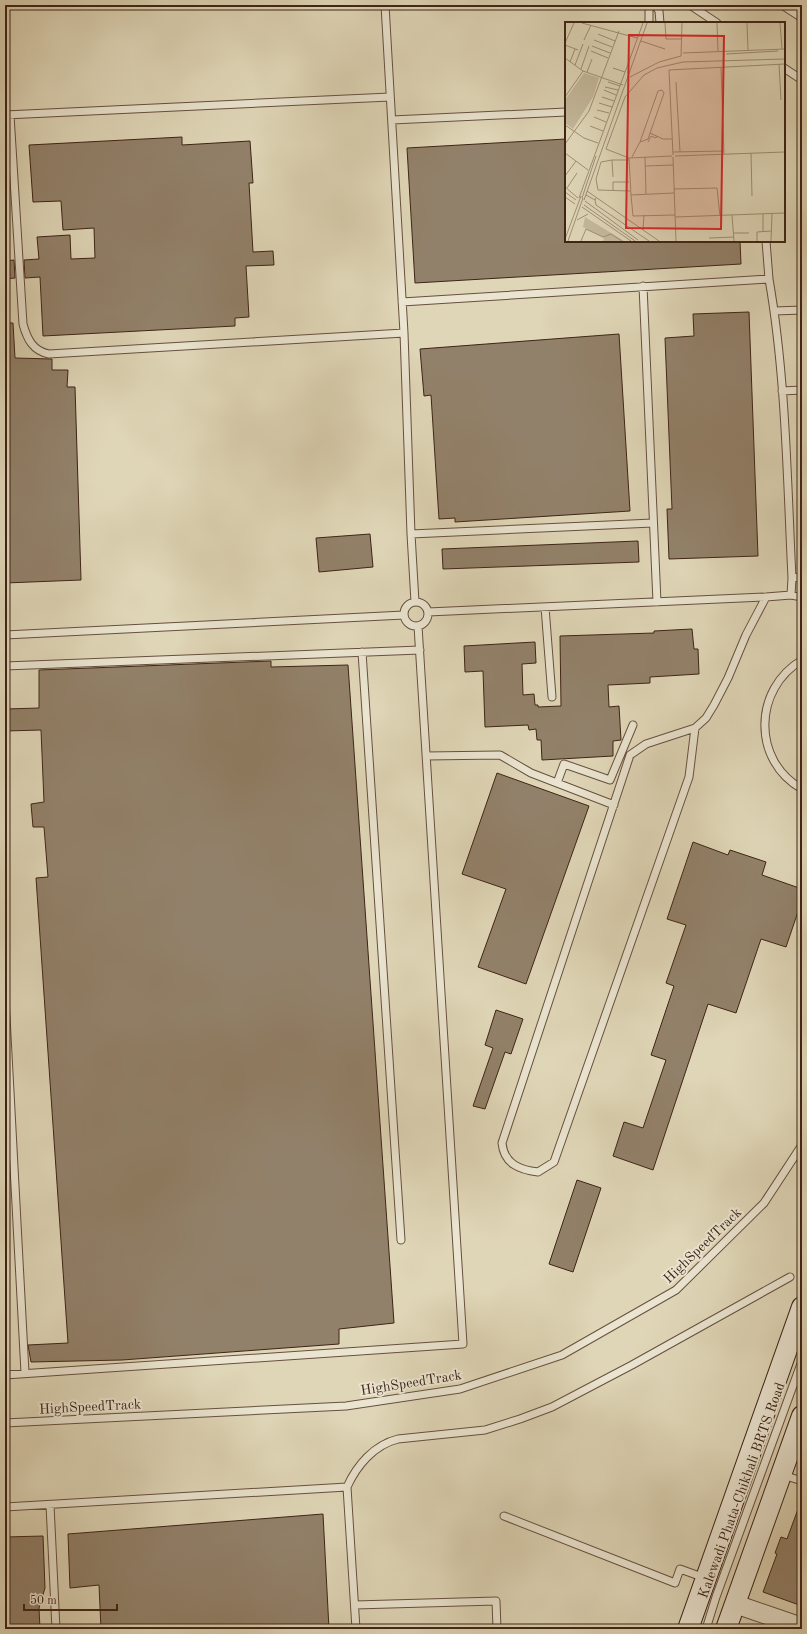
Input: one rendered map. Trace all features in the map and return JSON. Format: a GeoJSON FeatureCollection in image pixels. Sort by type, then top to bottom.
{"type":"FeatureCollection","features":[{"type":"Feature","properties":{"kind":"main road"},"geometry":{"type":"LineString","coordinates":[[688,1629],[802,1307]]}},
{"type":"Feature","properties":{"kind":"main road"},"geometry":{"type":"LineString","coordinates":[[726,1629],[802,1417]]}},
{"type":"Feature","properties":{"kind":"street"},"geometry":{"type":"LineString","coordinates":[[735,1604],[801,1627]]}},
{"type":"Feature","properties":{"kind":"lane"},"geometry":{"type":"LineString","coordinates":[[385,5],[404,333],[414,602]]}},
{"type":"Feature","properties":{"kind":"lane"},"geometry":{"type":"LineString","coordinates":[[649,22],[649,9],[654,5],[659,11],[660,22]]}},
{"type":"Feature","properties":{"kind":"lane"},"geometry":{"type":"LineString","coordinates":[[690,5],[716,22]]}},
{"type":"Feature","properties":{"kind":"lane"},"geometry":{"type":"LineString","coordinates":[[782,5],[802,18]]}},
{"type":"Feature","properties":{"kind":"lane"},"geometry":{"type":"LineString","coordinates":[[785,69],[802,80]]}},
{"type":"Feature","properties":{"kind":"lane"},"geometry":{"type":"LineString","coordinates":[[390,97],[8,115],[23,324],[27,339],[41,352],[49,354],[404,333]]}},
{"type":"Feature","properties":{"kind":"lane"},"geometry":{"type":"LineString","coordinates":[[392,120],[565,112]]}},
{"type":"Feature","properties":{"kind":"lane"},"geometry":{"type":"LineString","coordinates":[[766,242],[769,279],[775,311],[782,391],[792,578],[791,595]]}},
{"type":"Feature","properties":{"kind":"lane"},"geometry":{"type":"LineString","coordinates":[[402,302],[769,279]]}},
{"type":"Feature","properties":{"kind":"lane"},"geometry":{"type":"LineString","coordinates":[[643,286],[657,602]]}},
{"type":"Feature","properties":{"kind":"lane"},"geometry":{"type":"LineString","coordinates":[[775,311],[802,310]]}},
{"type":"Feature","properties":{"kind":"lane"},"geometry":{"type":"LineString","coordinates":[[782,391],[802,390]]}},
{"type":"Feature","properties":{"kind":"lane"},"geometry":{"type":"LineString","coordinates":[[411,534],[653,523]]}},
{"type":"Feature","properties":{"kind":"lane"},"geometry":{"type":"LineString","coordinates":[[792,578],[802,577]]}},
{"type":"Feature","properties":{"kind":"lane"},"geometry":{"type":"LineString","coordinates":[[428,612],[766,598],[791,595],[802,597]]}},
{"type":"Feature","properties":{"kind":"lane"},"geometry":{"type":"LineString","coordinates":[[695,728],[689,777],[554,1162],[538,1172],[519,1168],[511,1162],[503,1151],[502,1143],[630,755],[646,744],[695,728],[706,718],[714,706],[728,678],[746,635],[766,598]]}},
{"type":"Feature","properties":{"kind":"lane"},"geometry":{"type":"LineString","coordinates":[[414,602],[422,603],[428,612],[425,623],[418,626],[409,624],[404,615],[405,609],[414,602]]}},
{"type":"Feature","properties":{"kind":"lane"},"geometry":{"type":"LineString","coordinates":[[545,607],[552,696]]}},
{"type":"Feature","properties":{"kind":"lane"},"geometry":{"type":"LineString","coordinates":[[5,635],[404,615]]}},
{"type":"Feature","properties":{"kind":"lane"},"geometry":{"type":"LineString","coordinates":[[5,1374],[463,1344],[418,626]]}},
{"type":"Feature","properties":{"kind":"lane"},"geometry":{"type":"LineString","coordinates":[[5,666],[420,650]]}},
{"type":"Feature","properties":{"kind":"lane"},"geometry":{"type":"LineString","coordinates":[[362,652],[401,1240]]}},
{"type":"Feature","properties":{"kind":"lane"},"geometry":{"type":"LineString","coordinates":[[802,660],[782,676],[769,696],[764,720],[766,744],[776,766],[792,783],[802,789]]}},
{"type":"Feature","properties":{"kind":"lane"},"geometry":{"type":"LineString","coordinates":[[557,783],[564,764],[610,780],[632,725]]}},
{"type":"Feature","properties":{"kind":"lane"},"geometry":{"type":"LineString","coordinates":[[426,756],[500,755],[531,774],[614,805]]}},
{"type":"Feature","properties":{"kind":"lane"},"geometry":{"type":"LineString","coordinates":[[5,998],[25,1373]]}},
{"type":"Feature","properties":{"kind":"lane","name":"HighSpeedTrack"},"geometry":{"type":"LineString","coordinates":[[5,1423],[346,1406],[460,1389],[562,1355],[676,1290],[764,1203],[802,1145]]}},
{"type":"Feature","properties":{"kind":"lane"},"geometry":{"type":"LineString","coordinates":[[356,1629],[347,1486],[362,1462],[388,1441],[398,1438],[485,1430],[520,1420],[546,1409],[632,1365],[790,1277]]}},
{"type":"Feature","properties":{"kind":"lane","name":"Kalewadi Phata-Chikhali BRTS Road"},"geometry":{"type":"LineString","coordinates":[[706,1629],[716,1597],[802,1361]]}},
{"type":"Feature","properties":{"kind":"lane"},"geometry":{"type":"LineString","coordinates":[[781,1474],[802,1481]]}},
{"type":"Feature","properties":{"kind":"lane"},"geometry":{"type":"LineString","coordinates":[[5,1507],[347,1486]]}},
{"type":"Feature","properties":{"kind":"lane"},"geometry":{"type":"LineString","coordinates":[[50,1505],[56,1629]]}},
{"type":"Feature","properties":{"kind":"lane"},"geometry":{"type":"LineString","coordinates":[[504,1516],[675,1582],[680,1569],[705,1578]]}},
{"type":"Feature","properties":{"kind":"lane"},"geometry":{"type":"LineString","coordinates":[[354,1605],[496,1601],[497,1629]]}},
{"type":"Feature","properties":{"kind":"building"},"geometry":{"type":"Polygon","coordinates":[[[182,137],[182,145],[250,141],[253,183],[249,183],[253,252],[273,251],[274,265],[246,266],[249,317],[235,318],[235,326],[43,336],[40,277],[25,278],[24,260],[39,259],[37,237],[70,235],[71,259],[95,258],[94,228],[63,230],[61,201],[33,202],[29,145],[182,137]]]}},
{"type":"Feature","properties":{"kind":"building"},"geometry":{"type":"Polygon","coordinates":[[[565,139],[565,242],[740,242],[741,264],[415,283],[407,148],[565,139]]]}},
{"type":"Feature","properties":{"kind":"building"},"geometry":{"type":"Polygon","coordinates":[[[14,260],[15,278],[5,279],[5,261],[14,260]]]}},
{"type":"Feature","properties":{"kind":"building"},"geometry":{"type":"Polygon","coordinates":[[[749,312],[758,556],[669,559],[667,509],[672,509],[665,338],[694,336],[693,314],[749,312]]]}},
{"type":"Feature","properties":{"kind":"building"},"geometry":{"type":"Polygon","coordinates":[[[5,323],[13,323],[15,358],[52,359],[52,370],[68,370],[67,387],[75,387],[81,580],[5,583],[5,323]]]}},
{"type":"Feature","properties":{"kind":"building"},"geometry":{"type":"Polygon","coordinates":[[[619,334],[630,511],[455,522],[455,518],[439,519],[431,395],[424,396],[420,349],[619,334]]]}},
{"type":"Feature","properties":{"kind":"building"},"geometry":{"type":"Polygon","coordinates":[[[370,534],[373,567],[319,572],[316,538],[370,534]]]}},
{"type":"Feature","properties":{"kind":"building"},"geometry":{"type":"Polygon","coordinates":[[[638,541],[639,562],[443,569],[442,549],[638,541]]]}},
{"type":"Feature","properties":{"kind":"building"},"geometry":{"type":"Polygon","coordinates":[[[692,629],[694,649],[698,649],[699,674],[650,677],[650,683],[608,685],[609,707],[619,706],[621,740],[613,741],[613,756],[542,760],[541,740],[537,740],[536,729],[529,730],[528,725],[485,727],[483,671],[465,672],[464,646],[535,642],[536,663],[522,664],[523,695],[534,694],[535,705],[538,705],[538,707],[561,706],[560,636],[654,633],[654,631],[692,629]]]}},
{"type":"Feature","properties":{"kind":"building"},"geometry":{"type":"Polygon","coordinates":[[[271,661],[271,667],[348,665],[394,1323],[339,1329],[339,1344],[122,1360],[31,1362],[28,1345],[68,1343],[36,878],[48,877],[44,827],[33,827],[31,804],[44,802],[41,730],[5,731],[5,709],[39,708],[39,670],[271,661]]]}},
{"type":"Feature","properties":{"kind":"building"},"geometry":{"type":"Polygon","coordinates":[[[497,773],[589,806],[526,984],[478,967],[506,889],[462,874],[497,773]]]}},
{"type":"Feature","properties":{"kind":"building"},"geometry":{"type":"Polygon","coordinates":[[[693,842],[728,855],[730,850],[766,862],[762,875],[802,889],[802,900],[786,947],[761,939],[736,1013],[708,1004],[653,1170],[613,1156],[624,1122],[643,1128],[666,1060],[651,1055],[674,986],[666,983],[686,925],[667,919],[693,842]]]}},
{"type":"Feature","properties":{"kind":"building"},"geometry":{"type":"Polygon","coordinates":[[[496,1010],[523,1019],[511,1054],[505,1052],[485,1109],[473,1106],[493,1048],[485,1045],[496,1010]]]}},
{"type":"Feature","properties":{"kind":"building"},"geometry":{"type":"Polygon","coordinates":[[[577,1180],[601,1188],[573,1272],[549,1264],[577,1180]]]}},
{"type":"Feature","properties":{"kind":"building"},"geometry":{"type":"Polygon","coordinates":[[[801,1501],[802,1606],[763,1592],[777,1554],[775,1553],[781,1537],[787,1539],[801,1501]]]}},
{"type":"Feature","properties":{"kind":"building"},"geometry":{"type":"Polygon","coordinates":[[[323,1514],[329,1629],[101,1629],[99,1585],[70,1588],[68,1534],[323,1514]]]}},
{"type":"Feature","properties":{"kind":"building"},"geometry":{"type":"Polygon","coordinates":[[[43,1536],[45,1588],[39,1608],[40,1629],[5,1629],[5,1537],[43,1536]]]}}]}
